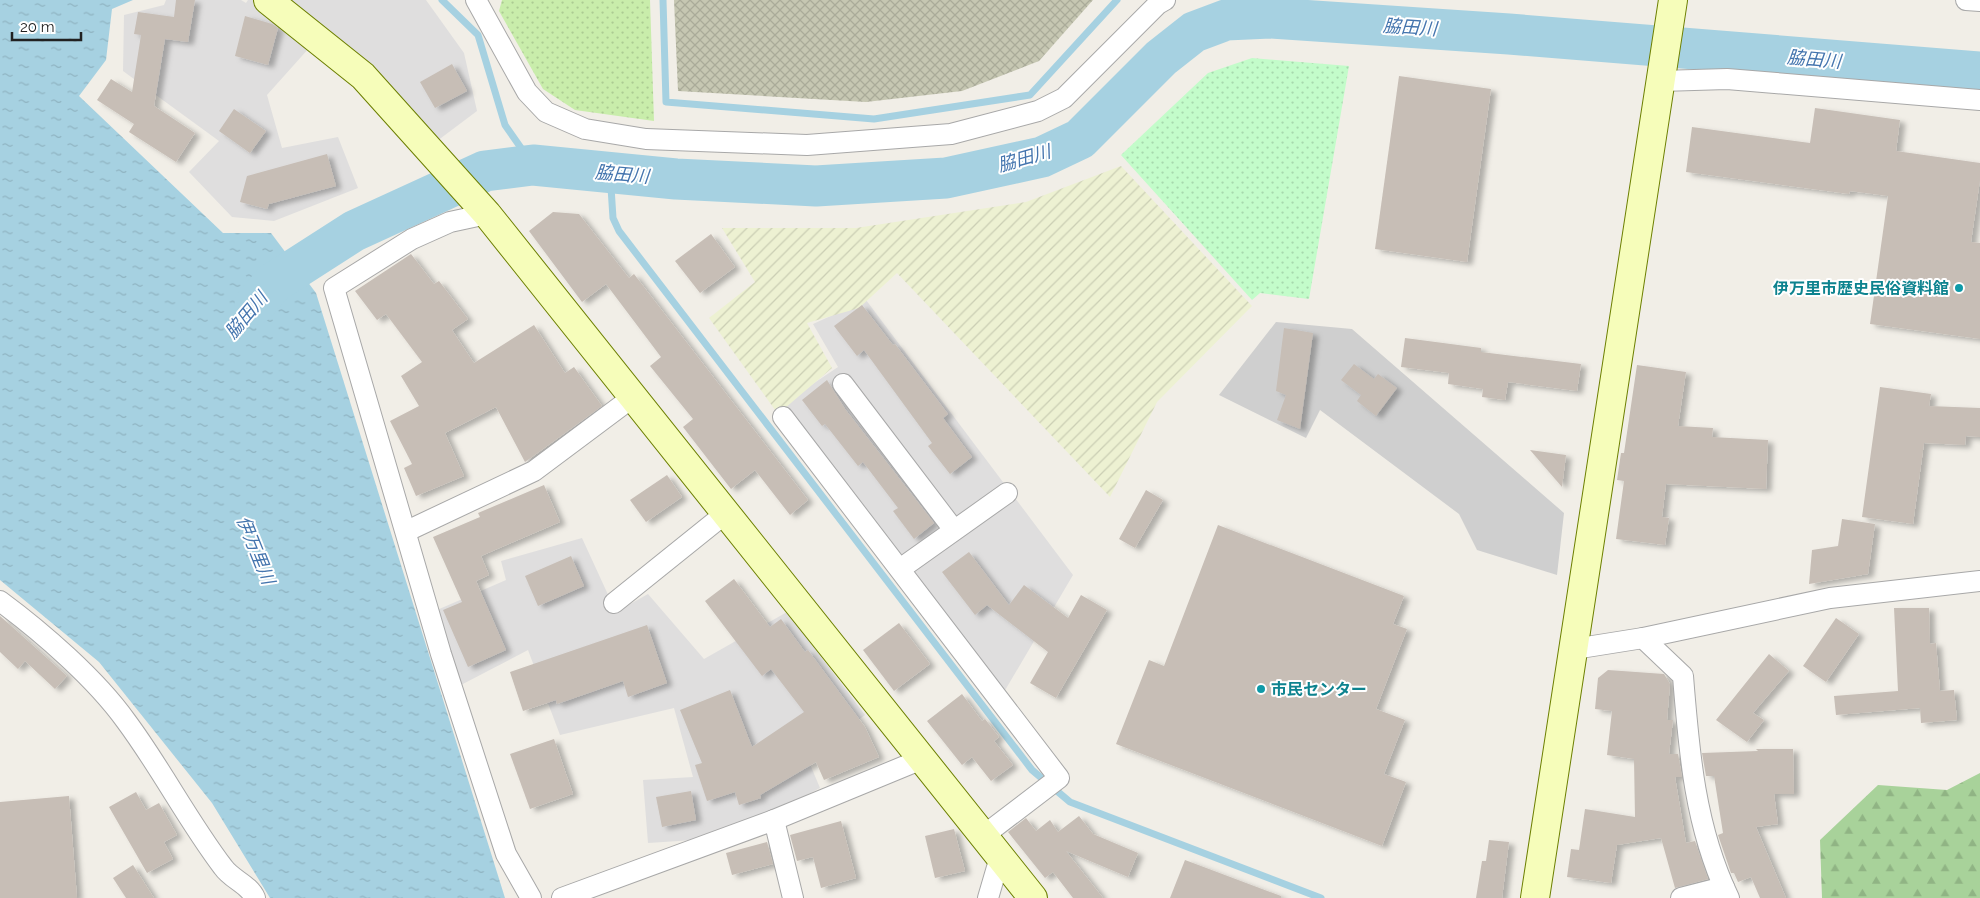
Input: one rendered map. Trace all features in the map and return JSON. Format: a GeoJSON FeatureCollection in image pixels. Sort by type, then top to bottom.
{"type":"FeatureCollection","features":[{"type":"Feature","properties":{"kind":"street"},"geometry":{"type":"LineString","coordinates":[[268,0],[363,76],[487,214],[1033,898]]}},
{"type":"Feature","properties":{"kind":"street"},"geometry":{"type":"LineString","coordinates":[[476,0],[527,92],[546,112],[585,129],[646,139],[807,145],[951,134],[1038,111],[1064,98],[1158,4],[1165,0]]}},
{"type":"Feature","properties":{"kind":"street"},"geometry":{"type":"LineString","coordinates":[[1535,898],[1672,0]]}},
{"type":"Feature","properties":{"kind":"street"},"geometry":{"type":"LineString","coordinates":[[1966,0],[1980,1]]}},
{"type":"Feature","properties":{"kind":"street"},"geometry":{"type":"LineString","coordinates":[[1661,81],[1727,79],[1980,100]]}},
{"type":"Feature","properties":{"kind":"street"},"geometry":{"type":"LineString","coordinates":[[487,214],[450,222],[412,239],[334,288],[442,654],[506,854],[531,898]]}},
{"type":"Feature","properties":{"kind":"street"},"geometry":{"type":"LineString","coordinates":[[843,384],[954,530]]}},
{"type":"Feature","properties":{"kind":"street"},"geometry":{"type":"LineString","coordinates":[[407,531],[534,470],[633,397]]}},
{"type":"Feature","properties":{"kind":"street"},"geometry":{"type":"LineString","coordinates":[[784,417],[1059,778],[983,836]]}},
{"type":"Feature","properties":{"kind":"street"},"geometry":{"type":"LineString","coordinates":[[900,569],[1007,493]]}},
{"type":"Feature","properties":{"kind":"street"},"geometry":{"type":"LineString","coordinates":[[614,604],[726,513]]}},
{"type":"Feature","properties":{"kind":"street"},"geometry":{"type":"LineString","coordinates":[[1574,648],[1643,638],[1830,598],[1980,582]]}},
{"type":"Feature","properties":{"kind":"street"},"geometry":{"type":"LineString","coordinates":[[0,601],[24,619],[79,668],[126,720],[224,869],[252,891],[256,898]]}},
{"type":"Feature","properties":{"kind":"street"},"geometry":{"type":"LineString","coordinates":[[1643,638],[1683,676],[1690,757],[1701,823],[1726,893],[1682,898]]}},
{"type":"Feature","properties":{"kind":"street"},"geometry":{"type":"LineString","coordinates":[[562,898],[774,820],[922,759]]}},
{"type":"Feature","properties":{"kind":"street"},"geometry":{"type":"LineString","coordinates":[[774,820],[793,898]]}},
{"type":"Feature","properties":{"kind":"street"},"geometry":{"type":"LineString","coordinates":[[988,898],[1000,857]]}},
{"type":"Feature","properties":{"kind":"shaded area"},"geometry":{"type":"Polygon","coordinates":[[[166,0],[241,0],[246,3],[248,0],[426,0],[464,53],[477,111],[437,141],[327,28],[267,95],[282,148],[338,137],[358,188],[274,221],[232,217],[189,172],[219,141],[123,71],[124,15],[164,5],[166,0]]]}},
{"type":"Feature","properties":{"kind":"shaded area"},"geometry":{"type":"Polygon","coordinates":[[[674,0],[1093,0],[1039,61],[962,91],[866,102],[678,91],[674,0]]]}},
{"type":"Feature","properties":{"kind":"shaded area"},"geometry":{"type":"Polygon","coordinates":[[[1121,166],[1252,306],[1157,402],[1110,497],[897,273],[859,308],[807,323],[832,368],[778,414],[709,318],[755,282],[722,228],[856,228],[1026,202],[1121,166]]]}},
{"type":"Feature","properties":{"kind":"shaded area"},"geometry":{"type":"Polygon","coordinates":[[[866,300],[1073,575],[1004,692],[780,406],[838,367],[813,324],[866,300]]]}},
{"type":"Feature","properties":{"kind":"shaded area"},"geometry":{"type":"Polygon","coordinates":[[[1276,322],[1352,329],[1564,513],[1557,575],[1477,550],[1459,514],[1320,410],[1306,438],[1219,395],[1276,322]]]}},
{"type":"Feature","properties":{"kind":"shaded area"},"geometry":{"type":"Polygon","coordinates":[[[582,538],[616,612],[648,594],[704,659],[787,612],[865,715],[807,757],[820,788],[725,838],[648,843],[643,780],[693,777],[674,708],[560,735],[528,650],[459,686],[437,610],[506,580],[501,561],[582,538]]]}},
{"type":"Feature","properties":{"kind":"green space"},"geometry":{"type":"Polygon","coordinates":[[[502,0],[650,0],[654,121],[575,110],[543,89],[499,11],[502,0]]]}},
{"type":"Feature","properties":{"kind":"green space"},"geometry":{"type":"Polygon","coordinates":[[[1252,58],[1349,66],[1309,299],[1260,293],[1252,300],[1121,155],[1208,73],[1252,58]]]}},
{"type":"Feature","properties":{"kind":"green space"},"geometry":{"type":"Polygon","coordinates":[[[1980,773],[1980,898],[1822,898],[1820,840],[1878,785],[1947,790],[1980,773]]]}},
{"type":"Feature","properties":{"kind":"water","name":"伊万里川"},"geometry":{"type":"Polygon","coordinates":[[[0,0],[133,0],[112,9],[106,60],[79,96],[223,233],[271,233],[316,293],[505,898],[270,898],[212,803],[99,662],[0,580],[0,0]]]}},
{"type":"Feature","properties":{"kind":"building"},"geometry":{"type":"Polygon","coordinates":[[[176,0],[195,0],[188,42],[165,39],[154,106],[195,133],[176,162],[129,132],[134,124],[97,100],[111,79],[132,92],[141,35],[134,34],[138,12],[174,17],[176,0]]]}},
{"type":"Feature","properties":{"kind":"building"},"geometry":{"type":"Polygon","coordinates":[[[245,16],[272,24],[278,28],[268,65],[235,56],[245,16]]]}},
{"type":"Feature","properties":{"kind":"building"},"geometry":{"type":"Polygon","coordinates":[[[452,64],[467,91],[435,108],[420,82],[452,64]]]}},
{"type":"Feature","properties":{"kind":"building"},"geometry":{"type":"Polygon","coordinates":[[[1399,76],[1491,89],[1467,262],[1375,249],[1399,76]]]}},
{"type":"Feature","properties":{"kind":"building"},"geometry":{"type":"Polygon","coordinates":[[[1815,108],[1900,120],[1896,151],[1980,163],[1980,180],[1971,242],[1980,243],[1980,339],[1870,324],[1888,196],[1850,191],[1849,194],[1686,172],[1692,127],[1810,143],[1815,108]]]}},
{"type":"Feature","properties":{"kind":"building"},"geometry":{"type":"Polygon","coordinates":[[[234,109],[266,131],[250,153],[219,131],[234,109]]]}},
{"type":"Feature","properties":{"kind":"building"},"geometry":{"type":"Polygon","coordinates":[[[327,154],[336,186],[269,204],[267,209],[240,202],[247,176],[327,154]]]}},
{"type":"Feature","properties":{"kind":"building"},"geometry":{"type":"Polygon","coordinates":[[[553,212],[579,214],[629,278],[634,274],[808,500],[790,515],[755,470],[731,489],[683,427],[693,419],[650,366],[661,357],[606,284],[582,302],[529,231],[553,212]]]}},
{"type":"Feature","properties":{"kind":"building"},"geometry":{"type":"Polygon","coordinates":[[[711,234],[735,267],[700,293],[675,261],[711,234]]]}},
{"type":"Feature","properties":{"kind":"building"},"geometry":{"type":"Polygon","coordinates":[[[411,254],[434,284],[439,281],[468,319],[452,330],[474,363],[534,325],[565,373],[574,367],[602,406],[525,462],[496,407],[445,433],[464,476],[416,496],[404,468],[412,464],[390,421],[419,406],[401,376],[422,362],[386,314],[377,320],[355,291],[411,254]]]}},
{"type":"Feature","properties":{"kind":"building"},"geometry":{"type":"Polygon","coordinates":[[[862,305],[893,345],[895,344],[948,414],[943,418],[972,457],[950,474],[928,446],[932,443],[864,350],[857,356],[834,326],[862,305]]]}},
{"type":"Feature","properties":{"kind":"building"},"geometry":{"type":"Polygon","coordinates":[[[1284,328],[1313,333],[1300,429],[1277,420],[1286,395],[1276,391],[1284,328]]]}},
{"type":"Feature","properties":{"kind":"building"},"geometry":{"type":"Polygon","coordinates":[[[1405,338],[1481,348],[1481,352],[1581,364],[1577,391],[1508,382],[1505,400],[1482,397],[1483,389],[1448,384],[1449,373],[1401,367],[1405,338]]]}},
{"type":"Feature","properties":{"kind":"building"},"geometry":{"type":"Polygon","coordinates":[[[1354,364],[1374,379],[1378,374],[1397,388],[1376,416],[1357,401],[1361,395],[1341,380],[1354,364]]]}},
{"type":"Feature","properties":{"kind":"building"},"geometry":{"type":"Polygon","coordinates":[[[1637,365],[1686,372],[1678,426],[1713,428],[1712,437],[1768,440],[1766,489],[1666,484],[1662,517],[1669,518],[1665,545],[1616,539],[1624,481],[1617,480],[1621,453],[1624,453],[1637,365]]]}},
{"type":"Feature","properties":{"kind":"building"},"geometry":{"type":"Polygon","coordinates":[[[827,380],[845,409],[934,523],[914,539],[893,511],[898,508],[863,462],[858,466],[825,424],[822,426],[802,400],[827,380]]]}},
{"type":"Feature","properties":{"kind":"building"},"geometry":{"type":"Polygon","coordinates":[[[1880,387],[1931,394],[1929,406],[1980,408],[1980,437],[1966,436],[1965,445],[1924,443],[1913,524],[1862,517],[1880,387]]]}},
{"type":"Feature","properties":{"kind":"building"},"geometry":{"type":"Polygon","coordinates":[[[1530,450],[1566,455],[1562,487],[1530,450]]]}},
{"type":"Feature","properties":{"kind":"building"},"geometry":{"type":"Polygon","coordinates":[[[667,475],[682,497],[646,522],[630,500],[667,475]]]}},
{"type":"Feature","properties":{"kind":"building"},"geometry":{"type":"Polygon","coordinates":[[[544,485],[560,522],[481,556],[489,575],[476,581],[506,650],[468,667],[443,610],[462,602],[433,537],[480,517],[478,513],[544,485]]]}},
{"type":"Feature","properties":{"kind":"building"},"geometry":{"type":"Polygon","coordinates":[[[1146,490],[1163,500],[1135,548],[1119,539],[1146,490]]]}},
{"type":"Feature","properties":{"kind":"building"},"geometry":{"type":"Polygon","coordinates":[[[1842,519],[1875,524],[1868,574],[1809,584],[1812,550],[1838,546],[1842,519]]]}},
{"type":"Feature","properties":{"kind":"building","name":"市民センター"},"geometry":{"type":"Polygon","coordinates":[[[1218,525],[1404,596],[1393,624],[1407,629],[1376,709],[1405,720],[1384,774],[1406,782],[1382,846],[1116,744],[1149,660],[1164,666],[1218,525]]]}},
{"type":"Feature","properties":{"kind":"building"},"geometry":{"type":"Polygon","coordinates":[[[969,552],[1009,605],[1024,585],[1068,618],[1081,595],[1107,610],[1056,698],[1030,683],[1048,652],[987,605],[975,615],[942,572],[969,552]]]}},
{"type":"Feature","properties":{"kind":"building"},"geometry":{"type":"Polygon","coordinates":[[[571,556],[584,586],[538,606],[525,576],[571,556]]]}},
{"type":"Feature","properties":{"kind":"building"},"geometry":{"type":"Polygon","coordinates":[[[734,579],[770,627],[781,619],[805,652],[808,650],[865,727],[879,757],[824,780],[816,762],[760,795],[761,798],[739,805],[735,792],[707,801],[695,765],[702,763],[680,710],[730,690],[752,747],[804,712],[771,669],[762,676],[705,601],[734,579]]]}},
{"type":"Feature","properties":{"kind":"building"},"geometry":{"type":"Polygon","coordinates":[[[1894,608],[1929,608],[1930,644],[1936,643],[1940,691],[1954,690],[1957,720],[1921,723],[1920,708],[1836,715],[1834,696],[1898,691],[1894,608]]]}},
{"type":"Feature","properties":{"kind":"building"},"geometry":{"type":"Polygon","coordinates":[[[0,616],[67,676],[55,689],[25,661],[18,669],[0,652],[0,616]]]}},
{"type":"Feature","properties":{"kind":"building"},"geometry":{"type":"Polygon","coordinates":[[[1836,618],[1859,634],[1826,682],[1803,666],[1836,618]]]}},
{"type":"Feature","properties":{"kind":"building"},"geometry":{"type":"Polygon","coordinates":[[[899,623],[930,664],[894,691],[863,650],[899,623]]]}},
{"type":"Feature","properties":{"kind":"building"},"geometry":{"type":"Polygon","coordinates":[[[647,625],[667,683],[628,697],[623,681],[557,704],[556,700],[523,711],[510,672],[647,625]]]}},
{"type":"Feature","properties":{"kind":"building"},"geometry":{"type":"Polygon","coordinates":[[[1769,654],[1789,671],[1753,713],[1764,720],[1747,742],[1716,720],[1769,654]]]}},
{"type":"Feature","properties":{"kind":"building"},"geometry":{"type":"Polygon","coordinates":[[[1608,670],[1664,674],[1670,684],[1667,720],[1673,720],[1669,754],[1678,754],[1682,777],[1675,777],[1686,843],[1695,841],[1708,879],[1675,888],[1661,838],[1617,845],[1611,883],[1567,877],[1571,849],[1579,850],[1585,809],[1635,817],[1634,759],[1607,755],[1612,711],[1595,709],[1598,678],[1608,670]]]}},
{"type":"Feature","properties":{"kind":"building"},"geometry":{"type":"Polygon","coordinates":[[[962,694],[982,721],[985,719],[999,737],[994,741],[1013,765],[991,781],[972,757],[962,765],[927,721],[962,694]]]}},
{"type":"Feature","properties":{"kind":"building"},"geometry":{"type":"Polygon","coordinates":[[[554,739],[573,794],[530,809],[510,754],[554,739]]]}},
{"type":"Feature","properties":{"kind":"building"},"geometry":{"type":"Polygon","coordinates":[[[1756,749],[1793,749],[1794,794],[1774,794],[1778,824],[1756,827],[1786,898],[1760,898],[1751,877],[1738,882],[1734,873],[1731,873],[1718,835],[1723,833],[1714,776],[1706,776],[1702,753],[1758,751],[1756,749]]]}},
{"type":"Feature","properties":{"kind":"building"},"geometry":{"type":"Polygon","coordinates":[[[691,791],[696,820],[662,827],[656,797],[691,791]]]}},
{"type":"Feature","properties":{"kind":"building"},"geometry":{"type":"Polygon","coordinates":[[[136,792],[146,810],[159,803],[177,835],[164,842],[173,859],[147,873],[109,807],[136,792]]]}},
{"type":"Feature","properties":{"kind":"building"},"geometry":{"type":"Polygon","coordinates":[[[69,796],[77,898],[0,898],[0,802],[69,796]]]}},
{"type":"Feature","properties":{"kind":"building"},"geometry":{"type":"Polygon","coordinates":[[[1079,816],[1093,834],[1138,853],[1128,877],[1066,851],[1103,898],[1073,898],[1053,872],[1045,878],[1008,832],[1026,818],[1036,831],[1050,820],[1058,832],[1079,816]]]}},
{"type":"Feature","properties":{"kind":"building"},"geometry":{"type":"Polygon","coordinates":[[[841,821],[856,878],[821,888],[813,857],[797,861],[790,835],[841,821]]]}},
{"type":"Feature","properties":{"kind":"building"},"geometry":{"type":"Polygon","coordinates":[[[954,829],[965,871],[935,878],[925,836],[954,829]]]}},
{"type":"Feature","properties":{"kind":"building"},"geometry":{"type":"Polygon","coordinates":[[[1489,840],[1509,842],[1502,898],[1476,898],[1482,861],[1486,861],[1489,840]]]}},
{"type":"Feature","properties":{"kind":"building"},"geometry":{"type":"Polygon","coordinates":[[[767,842],[773,864],[732,875],[726,853],[767,842]]]}},
{"type":"Feature","properties":{"kind":"building"},"geometry":{"type":"Polygon","coordinates":[[[1185,860],[1281,896],[1281,898],[1170,898],[1185,860]]]}},
{"type":"Feature","properties":{"kind":"building"},"geometry":{"type":"Polygon","coordinates":[[[133,865],[154,898],[126,898],[113,878],[133,865]]]}},
{"type":"Feature","properties":{"kind":"waterway"},"geometry":{"type":"LineString","coordinates":[[442,0],[478,35],[505,125],[533,165]]}},
{"type":"Feature","properties":{"kind":"waterway"},"geometry":{"type":"LineString","coordinates":[[663,0],[666,102],[874,119],[1030,95],[1117,0]]}},
{"type":"Feature","properties":{"kind":"waterway","name":"脇田川"},"geometry":{"type":"LineString","coordinates":[[255,304],[273,283],[354,231],[485,171],[533,165],[676,179],[816,186],[946,178],[1042,157],[1080,139],[1161,58],[1194,32],[1226,20],[1270,18],[1509,34],[1980,72]]}},
{"type":"Feature","properties":{"kind":"waterway"},"geometry":{"type":"LineString","coordinates":[[610,172],[613,218],[619,231],[1032,770],[1070,802],[1321,898]]}},
{"type":"Feature","properties":{"kind":"place","name":"伊万里市歴史民俗資料館"},"geometry":{"type":"Point","coordinates":[1959,288]}},
{"type":"Feature","properties":{"kind":"place","name":"市民センター"},"geometry":{"type":"Point","coordinates":[1261,689]}}]}
